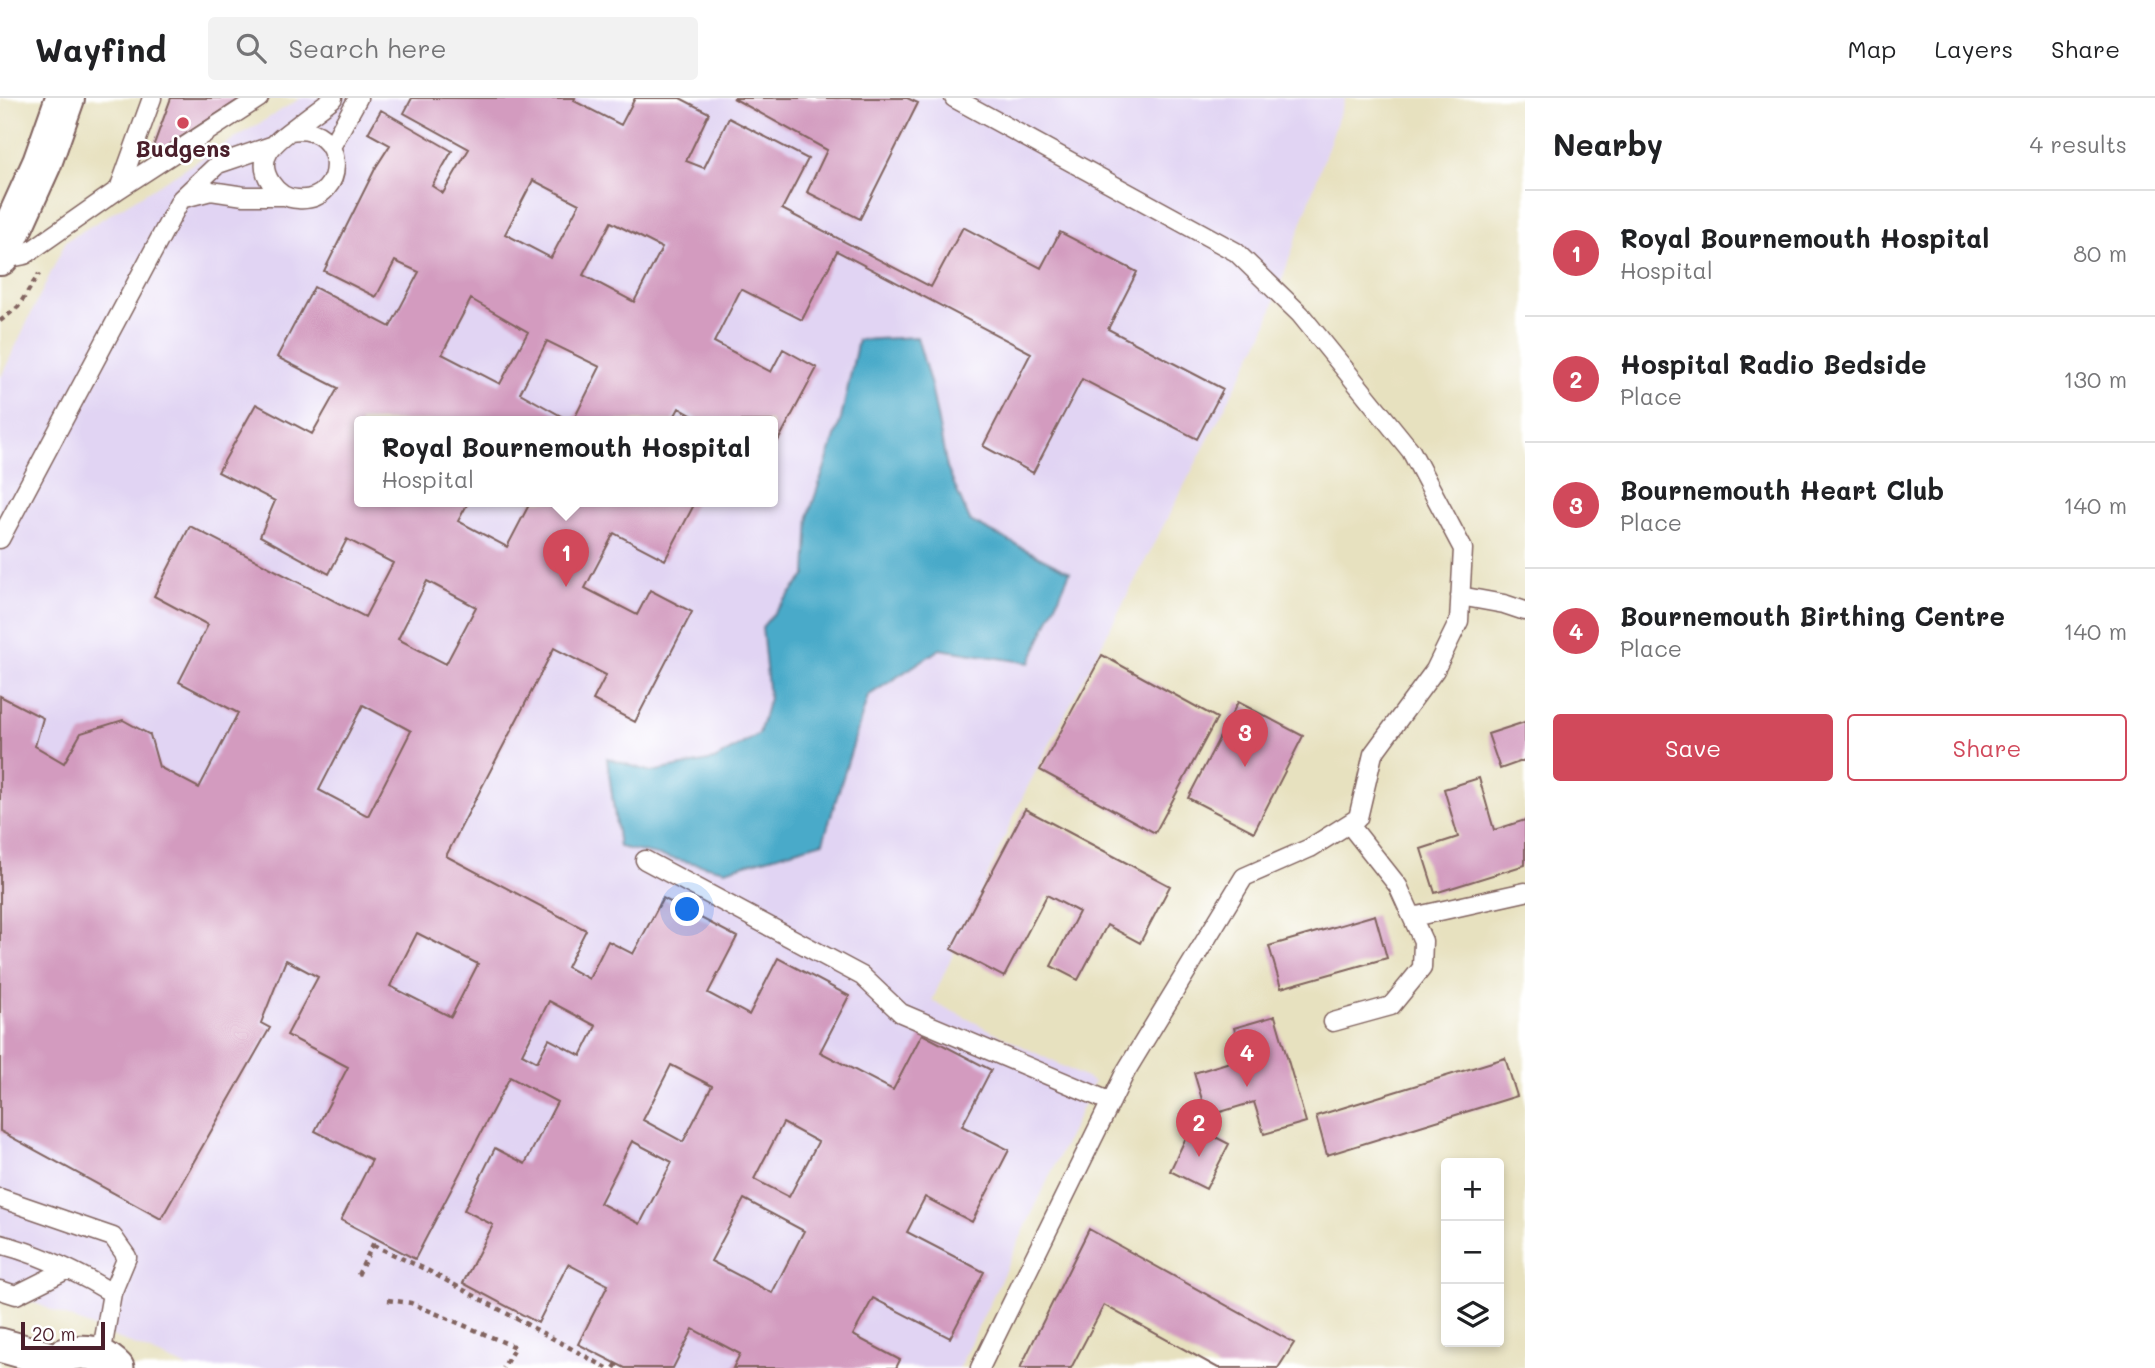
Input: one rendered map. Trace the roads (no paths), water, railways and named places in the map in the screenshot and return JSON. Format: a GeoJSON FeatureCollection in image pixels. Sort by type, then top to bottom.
{"type":"FeatureCollection","features":[{"type":"Feature","properties":{"kind":"main road"},"geometry":{"type":"LineString","coordinates":[[0,258],[41,163],[65,98]]}},
{"type":"Feature","properties":{"kind":"street"},"geometry":{"type":"LineString","coordinates":[[0,1345],[49,1364],[69,1353],[85,1352],[109,1362]]}},
{"type":"Feature","properties":{"kind":"lane"},"geometry":{"type":"LineString","coordinates":[[119,189],[152,98]]}},
{"type":"Feature","properties":{"kind":"lane"},"geometry":{"type":"LineString","coordinates":[[0,258],[26,255],[119,189],[259,98]]}},
{"type":"Feature","properties":{"kind":"lane"},"geometry":{"type":"LineString","coordinates":[[285,196],[269,180],[266,169],[271,146],[279,137],[333,98]]}},
{"type":"Feature","properties":{"kind":"lane"},"geometry":{"type":"LineString","coordinates":[[331,147],[358,98]]}},
{"type":"Feature","properties":{"kind":"lane"},"geometry":{"type":"LineString","coordinates":[[954,98],[1236,252],[1300,314],[1411,451],[1463,549],[1459,621],[1435,670],[1373,754],[1358,818],[1310,848],[1244,877],[1126,1071],[980,1368]]}},
{"type":"Feature","properties":{"kind":"lane"},"geometry":{"type":"LineString","coordinates":[[181,200],[211,191],[285,196],[296,200],[318,195],[327,189],[333,179],[335,157],[331,147],[313,132],[301,129],[290,131]]}},
{"type":"Feature","properties":{"kind":"lane"},"geometry":{"type":"LineString","coordinates":[[0,539],[181,200],[218,164],[271,146]]}},
{"type":"Feature","properties":{"kind":"lane"},"geometry":{"type":"LineString","coordinates":[[1460,596],[1525,611]]}},
{"type":"Feature","properties":{"kind":"lane"},"geometry":{"type":"LineString","coordinates":[[1333,1022],[1391,1006],[1422,968],[1423,941],[1398,886],[1349,824]]}},
{"type":"Feature","properties":{"kind":"lane"},"geometry":{"type":"LineString","coordinates":[[645,860],[862,976],[901,1013],[1111,1102]]}},
{"type":"Feature","properties":{"kind":"lane"},"geometry":{"type":"LineString","coordinates":[[1413,917],[1525,892]]}},
{"type":"Feature","properties":{"kind":"lane"},"geometry":{"type":"LineString","coordinates":[[0,1198],[113,1237],[127,1257],[112,1293],[109,1362]]}},
{"type":"Feature","properties":{"kind":"lane"},"geometry":{"type":"LineString","coordinates":[[0,1244],[20,1249],[68,1269],[112,1293]]}},
{"type":"Feature","properties":{"kind":"lane"},"geometry":{"type":"LineString","coordinates":[[0,1290],[16,1295],[68,1269]]}},
{"type":"Feature","properties":{"kind":"water"},"geometry":{"type":"Polygon","coordinates":[[[917,337],[931,386],[947,468],[970,521],[1070,572],[1030,663],[940,649],[868,696],[823,842],[725,870],[619,847],[607,758],[651,772],[714,760],[759,734],[769,698],[762,627],[806,575],[809,514],[841,419],[858,340],[917,337]]]}},
{"type":"Feature","properties":{"kind":"place","name":"Budgens"},"geometry":{"type":"Point","coordinates":[183,123]}},
{"type":"Feature","properties":{"kind":"place","name":"Royal Bournemouth Hospital"},"geometry":{"type":"Point","coordinates":[566,587]}},
{"type":"Feature","properties":{"kind":"place","name":"Bournemouth Heart Club"},"geometry":{"type":"Point","coordinates":[1245,767]}},
{"type":"Feature","properties":{"kind":"place","name":"Bournemouth Birthing Centre"},"geometry":{"type":"Point","coordinates":[1247,1087]}},
{"type":"Feature","properties":{"kind":"place","name":"Hospital Radio Bedside"},"geometry":{"type":"Point","coordinates":[1199,1157]}}]}
